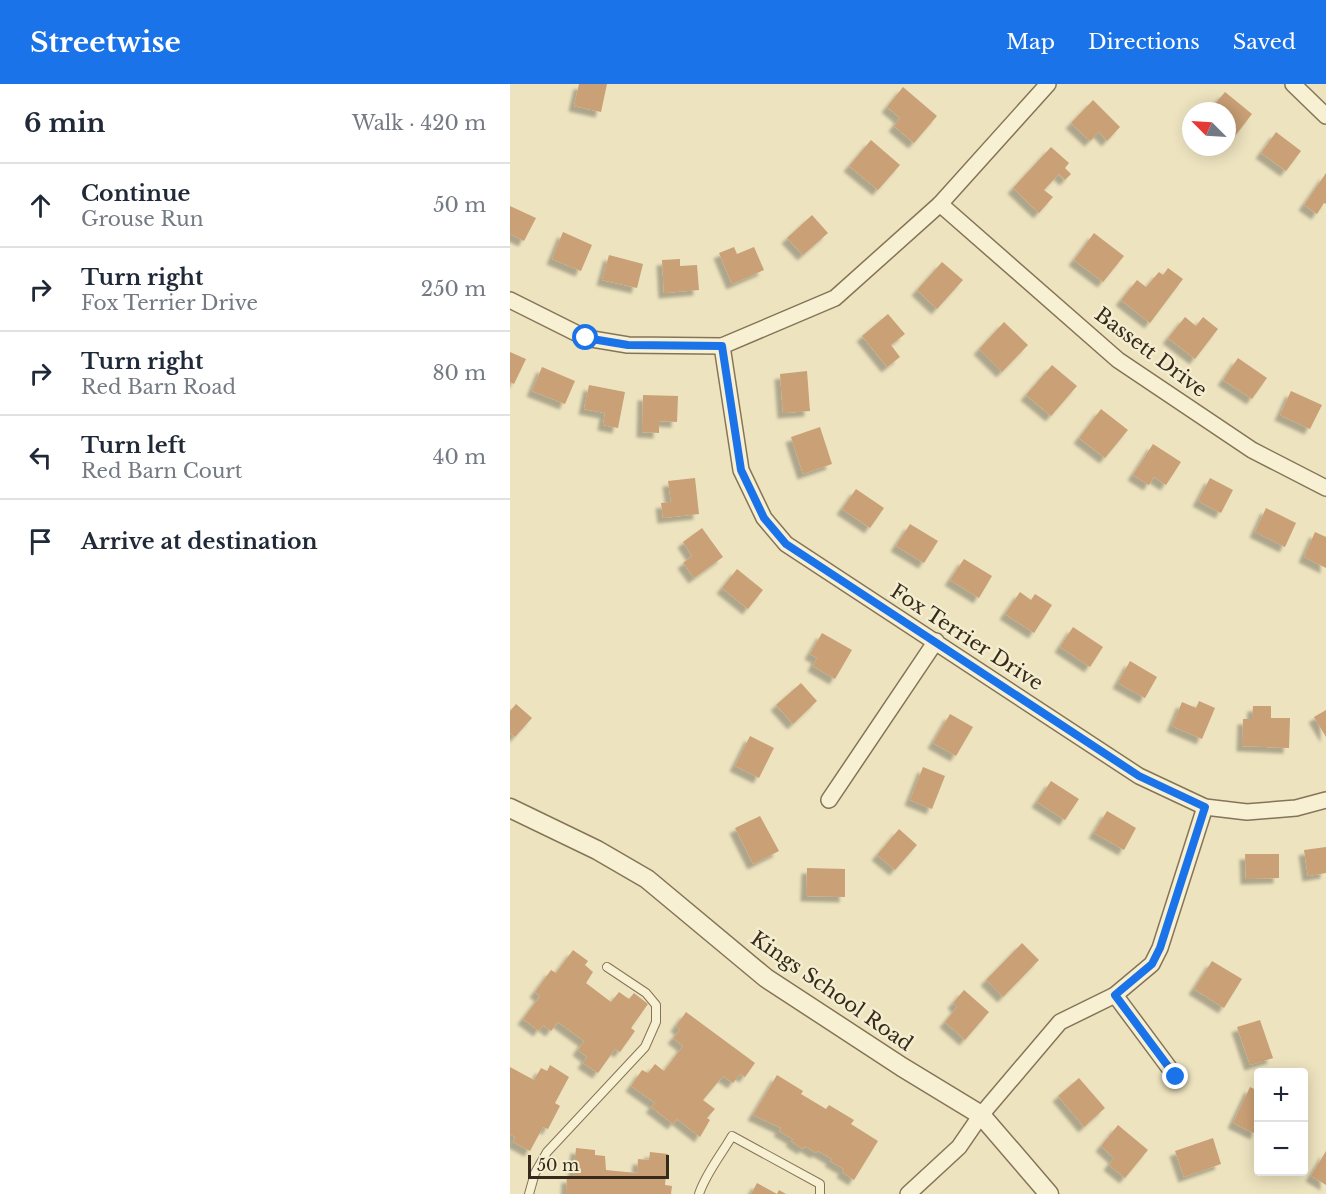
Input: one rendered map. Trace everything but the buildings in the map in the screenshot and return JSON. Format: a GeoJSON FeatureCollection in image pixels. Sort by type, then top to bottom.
{"type":"FeatureCollection","features":[{"type":"Feature","properties":{"kind":"street"},"geometry":{"type":"LineString","coordinates":[[510,300],[586,338],[628,345],[722,346],[835,298],[940,204],[1048,84]]}},
{"type":"Feature","properties":{"kind":"street"},"geometry":{"type":"LineString","coordinates":[[1293,84],[1326,116]]}},
{"type":"Feature","properties":{"kind":"street","name":"Bassett Drive"},"geometry":{"type":"LineString","coordinates":[[940,204],[1118,360],[1252,450],[1326,488]]}},
{"type":"Feature","properties":{"kind":"street","name":"Fox Terrier Drive"},"geometry":{"type":"LineString","coordinates":[[722,346],[741,470],[764,518],[786,544],[1139,776],[1205,807],[1247,812],[1296,808],[1326,800]]}},
{"type":"Feature","properties":{"kind":"street"},"geometry":{"type":"LineString","coordinates":[[829,800],[936,641]]}},
{"type":"Feature","properties":{"kind":"street"},"geometry":{"type":"LineString","coordinates":[[908,1194],[959,1147],[981,1115],[1060,1022],[1115,995],[1152,964],[1160,948],[1205,807]]}},
{"type":"Feature","properties":{"kind":"street","name":"Kings School Road"},"geometry":{"type":"LineString","coordinates":[[510,808],[597,850],[647,879],[766,978],[902,1067],[981,1115],[1049,1194]]}},
{"type":"Feature","properties":{"kind":"street"},"geometry":{"type":"LineString","coordinates":[[1115,995],[1176,1077]]}},
{"type":"Feature","properties":{"kind":"lane"},"geometry":{"type":"LineString","coordinates":[[530,1194],[535,1173],[547,1152],[645,1047],[656,1022],[656,1005],[646,993],[607,967]]}},
{"type":"Feature","properties":{"kind":"lane"},"geometry":{"type":"LineString","coordinates":[[699,1194],[707,1175],[732,1136],[820,1184],[820,1194]]}},
{"type":"Feature","properties":{"kind":"route"},"geometry":{"type":"LineString","coordinates":[[586,338],[628,345],[722,346],[741,470],[764,518],[786,544],[1139,776],[1205,807],[1160,948],[1152,964],[1115,995],[1176,1077]]}}]}
